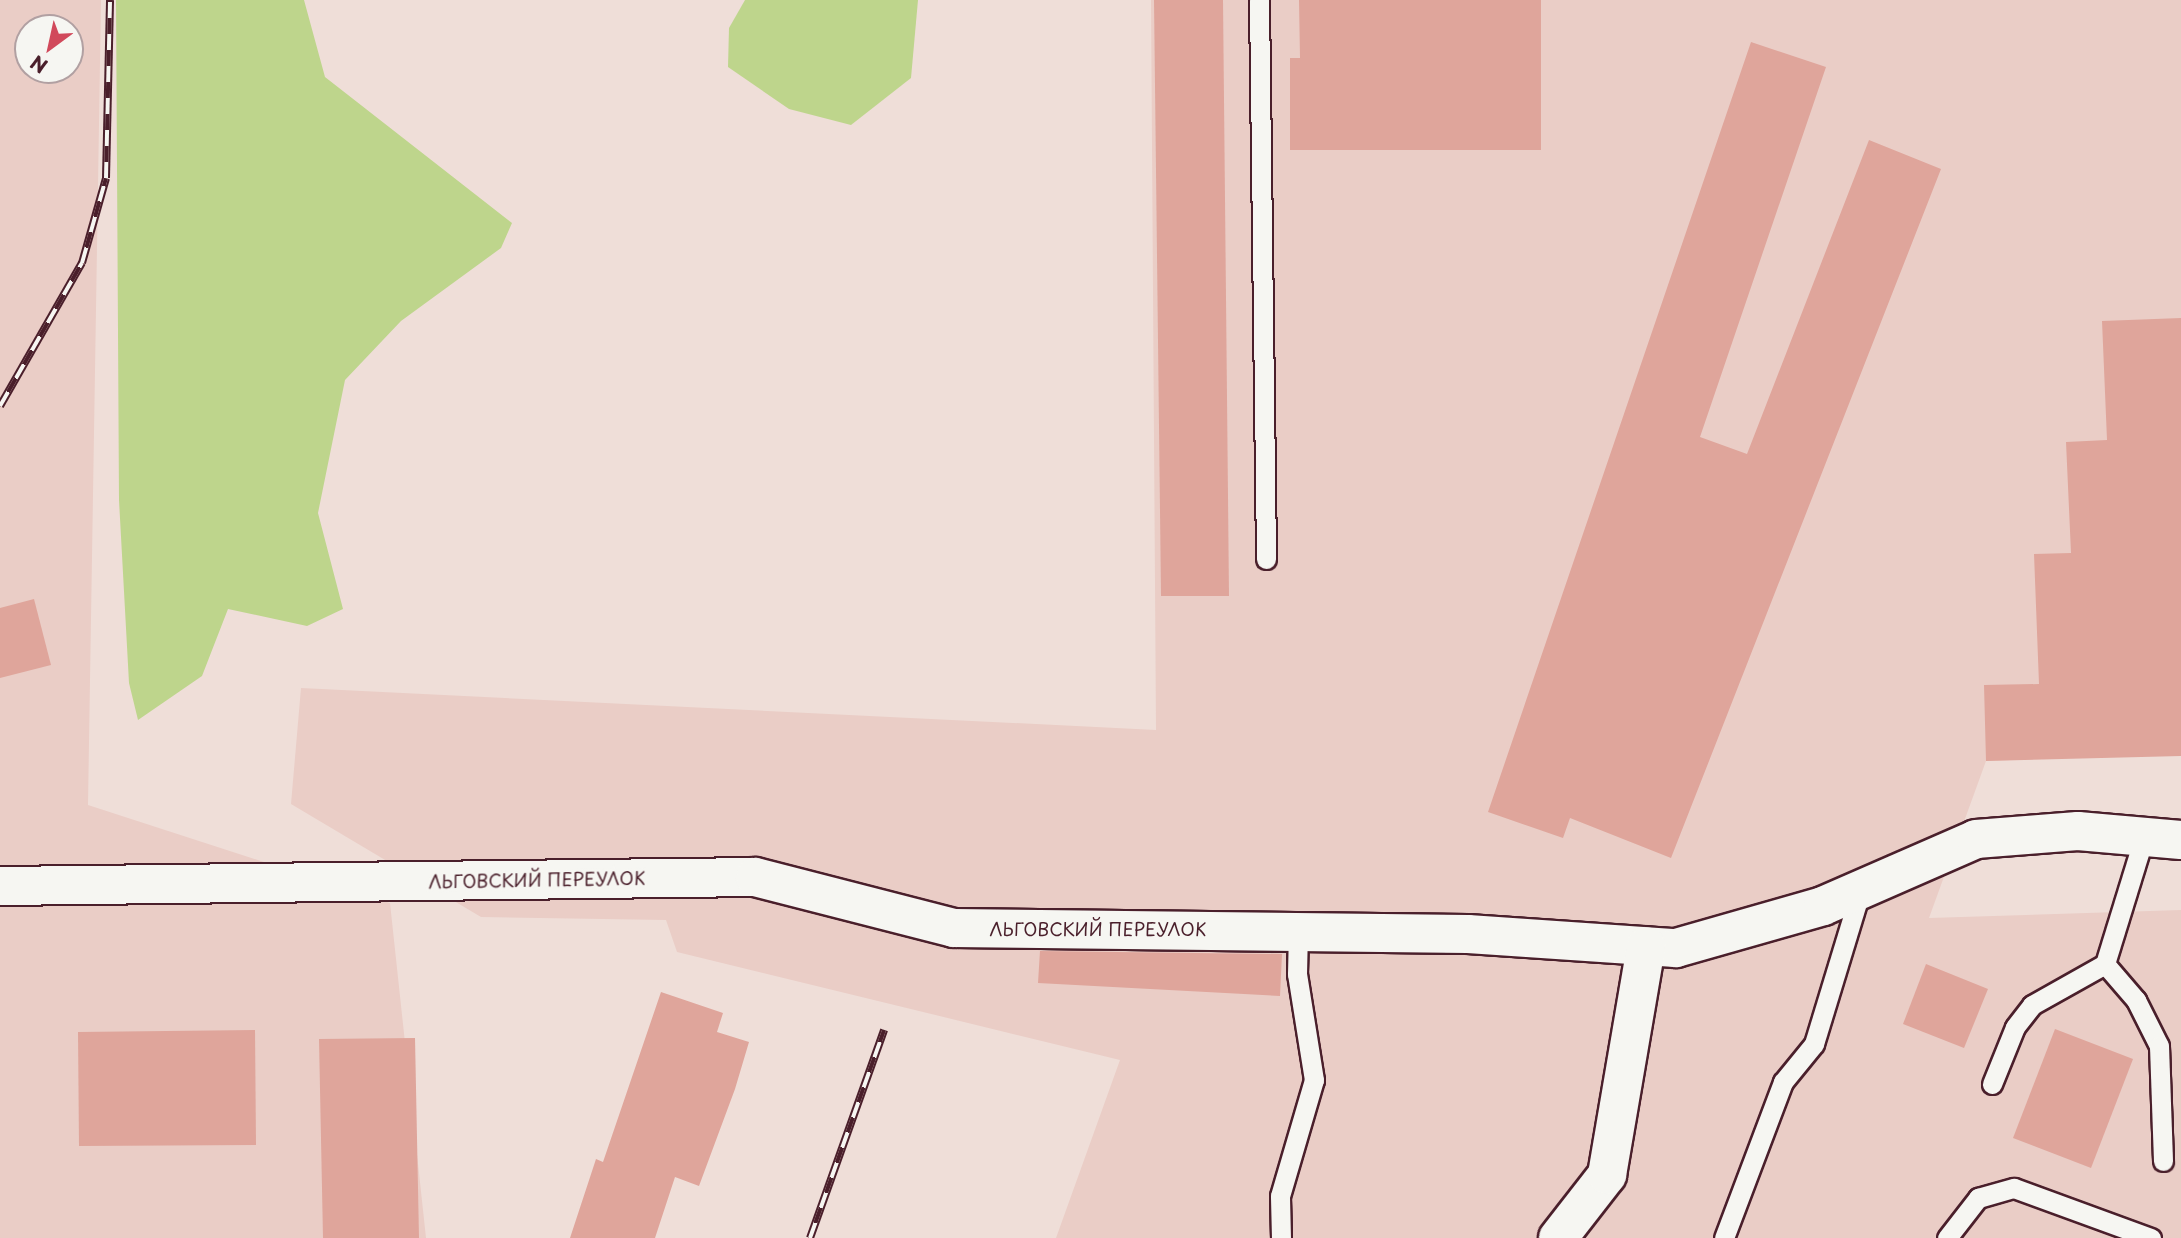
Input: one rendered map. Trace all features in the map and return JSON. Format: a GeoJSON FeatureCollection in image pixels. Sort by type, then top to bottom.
{"type":"FeatureCollection","features":[{"type":"Feature","properties":{"kind":"street","name":"ЛЬГОВСКИЙ ПЕРЕУЛОК"},"geometry":{"type":"LineString","coordinates":[[0,886],[755,877],[954,928],[1298,930],[1676,948],[1796,914],[1934,853],[2008,834],[2078,831],[2163,838]]}},
{"type":"Feature","properties":{"kind":"street"},"geometry":{"type":"LineString","coordinates":[[1558,1238],[1607,1175],[1646,946]]}},
{"type":"Feature","properties":{"kind":"lane"},"geometry":{"type":"LineString","coordinates":[[1259,0],[1266,559]]}},
{"type":"Feature","properties":{"kind":"lane"},"geometry":{"type":"LineString","coordinates":[[1992,1084],[2015,1027],[2032,1005],[2105,964],[2163,838]]}},
{"type":"Feature","properties":{"kind":"lane"},"geometry":{"type":"LineString","coordinates":[[1724,1238],[1783,1082],[1814,1044],[1862,885]]}},
{"type":"Feature","properties":{"kind":"lane"},"geometry":{"type":"LineString","coordinates":[[1281,1238],[1280,1196],[1314,1080],[1297,974],[1298,930]]}},
{"type":"Feature","properties":{"kind":"lane"},"geometry":{"type":"LineString","coordinates":[[2105,964],[2136,1000],[2159,1046],[2163,1161]]}},
{"type":"Feature","properties":{"kind":"lane"},"geometry":{"type":"LineString","coordinates":[[1947,1238],[1978,1198],[2014,1188],[2151,1238]]}},
{"type":"Feature","properties":{"kind":"shaded area"},"geometry":{"type":"Polygon","coordinates":[[[0,0],[101,0],[88,805],[390,903],[426,1238],[0,1238],[0,0]]]}},
{"type":"Feature","properties":{"kind":"shaded area"},"geometry":{"type":"Polygon","coordinates":[[[1151,0],[2181,0],[2181,753],[1986,761],[1929,918],[2181,910],[2181,1238],[1056,1238],[1120,1060],[677,952],[666,920],[481,917],[291,804],[301,688],[1156,730],[1151,0]]]}},
{"type":"Feature","properties":{"kind":"green space"},"geometry":{"type":"Polygon","coordinates":[[[116,0],[304,0],[325,77],[512,223],[501,248],[401,321],[345,380],[318,513],[343,609],[307,626],[228,609],[202,676],[138,720],[129,683],[119,500],[116,0]]]}},
{"type":"Feature","properties":{"kind":"green space"},"geometry":{"type":"Polygon","coordinates":[[[745,0],[918,0],[911,78],[851,125],[789,109],[728,67],[729,28],[745,0]]]}},
{"type":"Feature","properties":{"kind":"building"},"geometry":{"type":"Polygon","coordinates":[[[1154,0],[1223,0],[1229,596],[1161,596],[1154,0]]]}},
{"type":"Feature","properties":{"kind":"building"},"geometry":{"type":"Polygon","coordinates":[[[1299,0],[1541,0],[1541,150],[1290,150],[1290,58],[1300,58],[1299,0]]]}},
{"type":"Feature","properties":{"kind":"building"},"geometry":{"type":"Polygon","coordinates":[[[1751,42],[1826,67],[1700,437],[1747,454],[1869,140],[1941,169],[1671,858],[1570,818],[1563,838],[1488,812],[1751,42]]]}},
{"type":"Feature","properties":{"kind":"building"},"geometry":{"type":"Polygon","coordinates":[[[2181,318],[2181,756],[1986,761],[1984,685],[2039,684],[2034,554],[2071,553],[2066,442],[2107,440],[2102,321],[2181,318]]]}},
{"type":"Feature","properties":{"kind":"building"},"geometry":{"type":"Polygon","coordinates":[[[34,599],[51,665],[0,678],[0,608],[34,599]]]}},
{"type":"Feature","properties":{"kind":"building"},"geometry":{"type":"Polygon","coordinates":[[[1040,951],[1282,954],[1280,996],[1038,983],[1040,951]]]}},
{"type":"Feature","properties":{"kind":"building"},"geometry":{"type":"Polygon","coordinates":[[[1926,964],[1988,989],[1964,1048],[1903,1024],[1926,964]]]}},
{"type":"Feature","properties":{"kind":"building"},"geometry":{"type":"Polygon","coordinates":[[[661,992],[723,1013],[717,1032],[749,1042],[735,1089],[699,1186],[675,1177],[655,1238],[570,1238],[596,1159],[603,1162],[661,992]]]}},
{"type":"Feature","properties":{"kind":"building"},"geometry":{"type":"Polygon","coordinates":[[[2055,1029],[2133,1059],[2091,1168],[2013,1138],[2055,1029]]]}},
{"type":"Feature","properties":{"kind":"building"},"geometry":{"type":"Polygon","coordinates":[[[255,1030],[256,1145],[79,1146],[78,1032],[255,1030]]]}},
{"type":"Feature","properties":{"kind":"building"},"geometry":{"type":"Polygon","coordinates":[[[415,1038],[419,1238],[323,1238],[319,1039],[415,1038]]]}},
{"type":"Feature","properties":{"kind":"railway"},"geometry":{"type":"LineString","coordinates":[[0,406],[82,263],[106,178],[110,0]]}},
{"type":"Feature","properties":{"kind":"railway"},"geometry":{"type":"LineString","coordinates":[[810,1238],[884,1030]]}}]}
